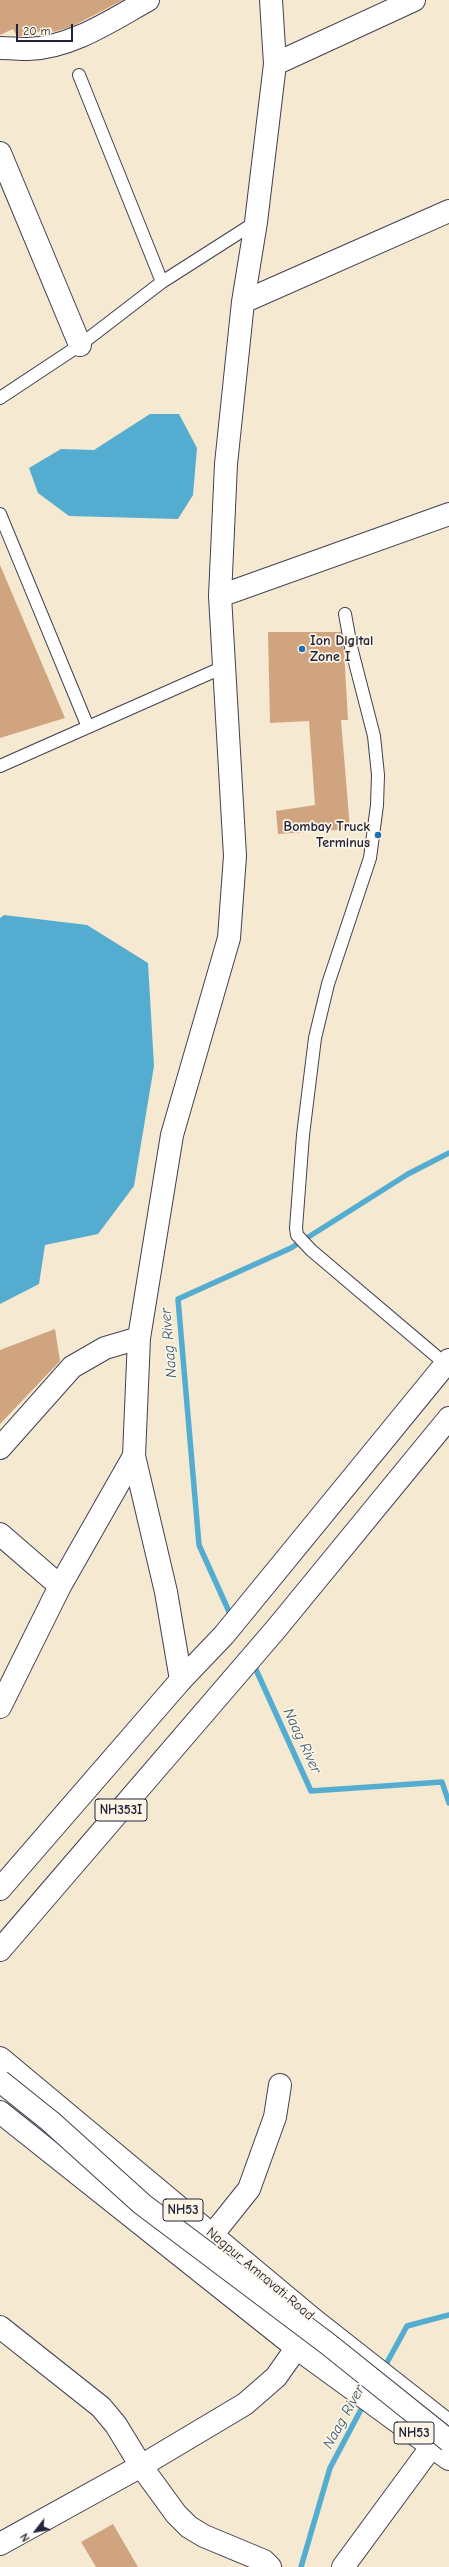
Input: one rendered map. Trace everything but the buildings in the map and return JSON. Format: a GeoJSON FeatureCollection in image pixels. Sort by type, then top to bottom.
{"type":"FeatureCollection","features":[{"type":"Feature","properties":{"kind":"main road"},"geometry":{"type":"LineString","coordinates":[[0,48],[29,49],[66,41],[98,28],[148,0]]}},
{"type":"Feature","properties":{"kind":"main road"},"geometry":{"type":"LineString","coordinates":[[181,1680],[166,1592],[134,1456],[139,1338],[172,1135],[229,938],[235,856],[226,666],[220,596],[226,464],[243,302],[256,222],[275,64],[270,0]]}},
{"type":"Feature","properties":{"kind":"main road"},"geometry":{"type":"LineString","coordinates":[[275,64],[414,0]]}},
{"type":"Feature","properties":{"kind":"main road"},"geometry":{"type":"LineString","coordinates":[[0,152],[80,345]]}},
{"type":"Feature","properties":{"kind":"main road"},"geometry":{"type":"LineString","coordinates":[[243,302],[449,211]]}},
{"type":"Feature","properties":{"kind":"main road"},"geometry":{"type":"LineString","coordinates":[[220,596],[449,514]]}},
{"type":"Feature","properties":{"kind":"main road"},"geometry":{"type":"LineString","coordinates":[[0,1448],[72,1367],[105,1348],[139,1338]]}},
{"type":"Feature","properties":{"kind":"main road","name":"NH353I"},"geometry":{"type":"LineString","coordinates":[[0,1889],[181,1680],[224,1635],[448,1364]]}},
{"type":"Feature","properties":{"kind":"main road","name":"NH353I"},"geometry":{"type":"LineString","coordinates":[[0,1950],[260,1649],[449,1418]]}},
{"type":"Feature","properties":{"kind":"main road"},"geometry":{"type":"LineString","coordinates":[[0,1707],[60,1586],[134,1456]]}},
{"type":"Feature","properties":{"kind":"main road"},"geometry":{"type":"LineString","coordinates":[[0,1534],[60,1586]]}},
{"type":"Feature","properties":{"kind":"main road","name":"Nagpur Amravati Road"},"geometry":{"type":"LineString","coordinates":[[0,2058],[213,2234],[314,2320],[449,2426]]}},
{"type":"Feature","properties":{"kind":"main road"},"geometry":{"type":"LineString","coordinates":[[0,2081],[50,2121],[142,2204],[328,2344],[440,2444],[343,2567]]}},
{"type":"Feature","properties":{"kind":"main road"},"geometry":{"type":"LineString","coordinates":[[213,2234],[249,2189],[275,2117],[280,2085]]}},
{"type":"Feature","properties":{"kind":"main road","name":"NH53"},"geometry":{"type":"LineString","coordinates":[[0,2112],[298,2349],[379,2407],[440,2444],[449,2459]]}},
{"type":"Feature","properties":{"kind":"main road"},"geometry":{"type":"LineString","coordinates":[[0,2544],[141,2466],[245,2404],[276,2378],[298,2349],[314,2320]]}},
{"type":"Feature","properties":{"kind":"main road"},"geometry":{"type":"LineString","coordinates":[[2,2332],[101,2406],[116,2425],[141,2466],[176,2514],[189,2526],[204,2536],[264,2561],[270,2567]]}},
{"type":"Feature","properties":{"kind":"lane"},"geometry":{"type":"LineString","coordinates":[[79,75],[162,282]]}},
{"type":"Feature","properties":{"kind":"lane"},"geometry":{"type":"LineString","coordinates":[[0,398],[80,345],[162,282],[256,222]]}},
{"type":"Feature","properties":{"kind":"lane"},"geometry":{"type":"LineString","coordinates":[[0,514],[88,727]]}},
{"type":"Feature","properties":{"kind":"lane"},"geometry":{"type":"LineString","coordinates":[[345,614],[351,647],[374,736],[378,775],[377,806],[370,858],[328,984],[315,1038],[303,1135],[296,1228],[298,1235],[306,1246],[448,1364]]}},
{"type":"Feature","properties":{"kind":"lane"},"geometry":{"type":"LineString","coordinates":[[0,766],[226,666]]}},
{"type":"Feature","properties":{"kind":"water"},"geometry":{"type":"Polygon","coordinates":[[[150,414],[179,414],[197,448],[193,495],[178,519],[69,516],[38,493],[29,468],[61,449],[94,450],[150,414]]]}},
{"type":"Feature","properties":{"kind":"water"},"geometry":{"type":"Polygon","coordinates":[[[4,915],[87,925],[148,963],[154,1066],[134,1186],[98,1234],[45,1245],[39,1284],[0,1304],[0,918],[4,915]]]}},
{"type":"Feature","properties":{"kind":"waterway","name":"Naag River"},"geometry":{"type":"LineString","coordinates":[[231,1616],[199,1545],[178,1299],[291,1248],[408,1174],[449,1153]]}},
{"type":"Feature","properties":{"kind":"waterway","name":"Naag River"},"geometry":{"type":"LineString","coordinates":[[253,1663],[311,1791],[442,1782],[449,1803]]}},
{"type":"Feature","properties":{"kind":"waterway","name":"Naag River"},"geometry":{"type":"LineString","coordinates":[[384,2368],[407,2326],[449,2315]]}},
{"type":"Feature","properties":{"kind":"waterway","name":"Naag River"},"geometry":{"type":"LineString","coordinates":[[301,2567],[330,2468],[365,2402]]}},
{"type":"Feature","properties":{"kind":"place","name":"Ion Digital Zone I"},"geometry":{"type":"Point","coordinates":[302,649]}},
{"type":"Feature","properties":{"kind":"place","name":"Bombay Truck Terminus"},"geometry":{"type":"Point","coordinates":[378,835]}}]}
